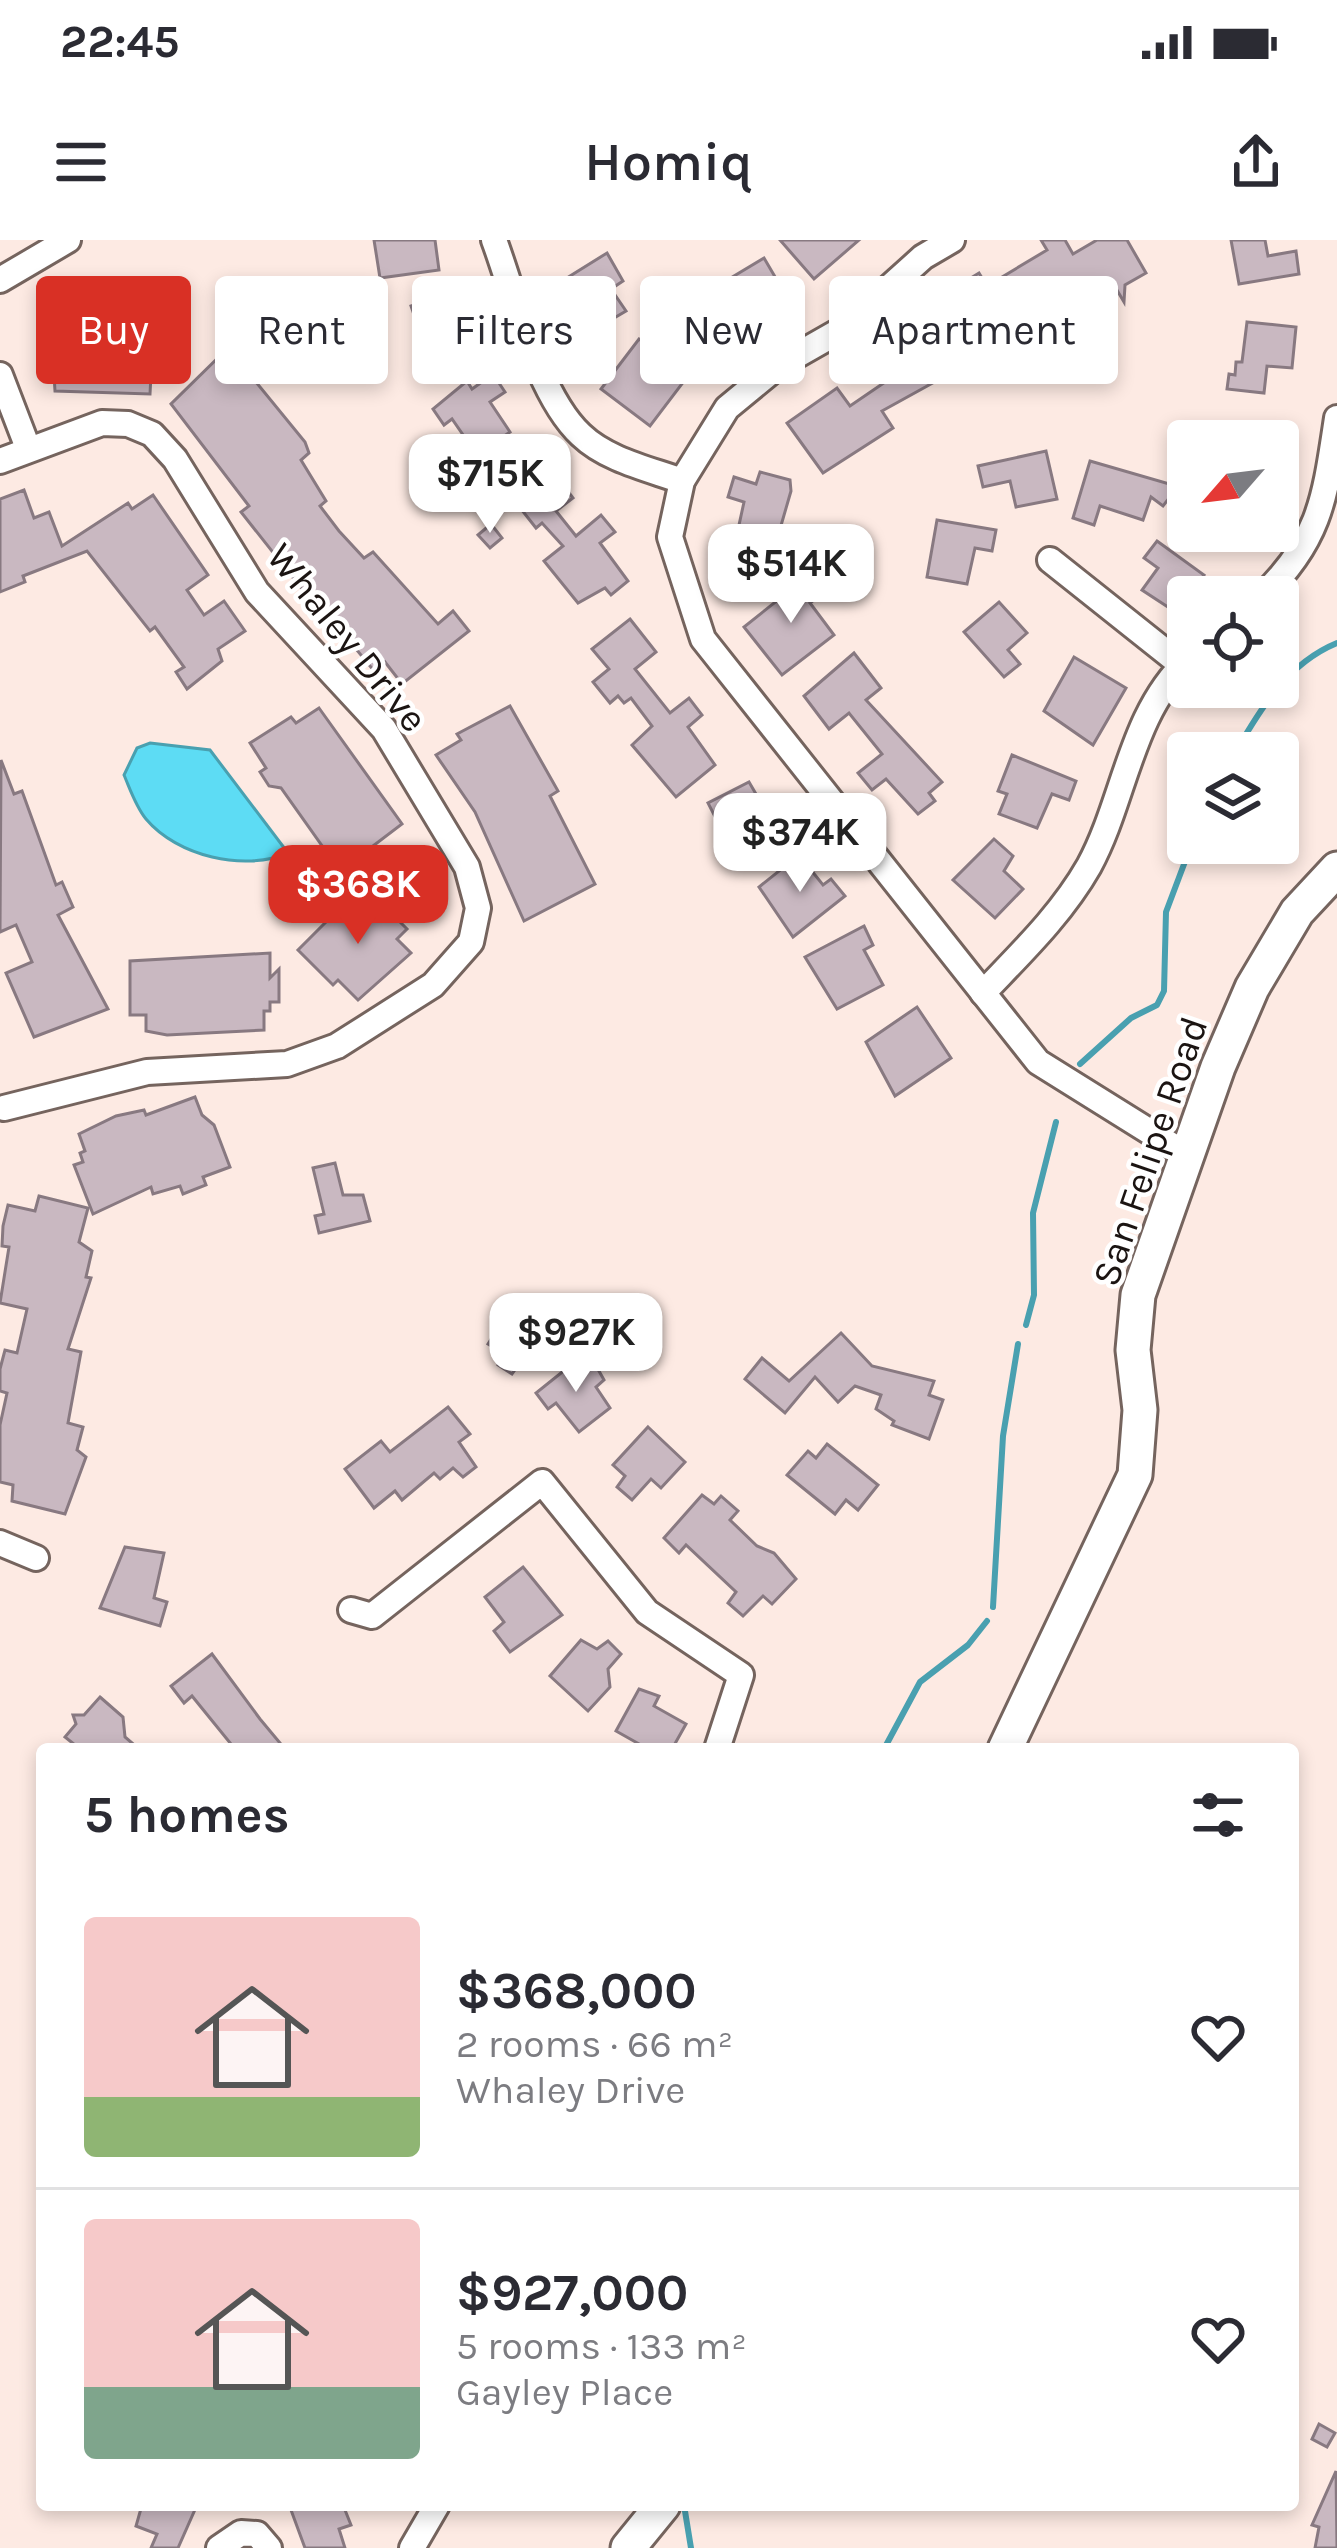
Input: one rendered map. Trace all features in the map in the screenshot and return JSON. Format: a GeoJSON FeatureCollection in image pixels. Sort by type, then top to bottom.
{"type":"FeatureCollection","features":[{"type":"Feature","properties":{"kind":"street"},"geometry":{"type":"LineString","coordinates":[[0,280],[68,240]]}},
{"type":"Feature","properties":{"kind":"street"},"geometry":{"type":"LineString","coordinates":[[494,240],[552,396],[580,435],[613,457],[682,481]]}},
{"type":"Feature","properties":{"kind":"street"},"geometry":{"type":"LineString","coordinates":[[952,240],[923,257],[843,329],[778,366],[728,408],[682,481],[670,537],[703,639],[1037,1062],[1187,1155]]}},
{"type":"Feature","properties":{"kind":"street"},"geometry":{"type":"LineString","coordinates":[[0,375],[28,448]]}},
{"type":"Feature","properties":{"kind":"street"},"geometry":{"type":"LineString","coordinates":[[1283,576],[1296,563],[1325,500],[1337,418]]}},
{"type":"Feature","properties":{"kind":"street","name":"Whaley Drive"},"geometry":{"type":"LineString","coordinates":[[0,460],[102,423],[128,424],[152,434],[175,459],[257,592],[384,729],[466,867],[478,908],[471,942],[433,985],[337,1046],[286,1064],[147,1072],[1,1105]]}},
{"type":"Feature","properties":{"kind":"street"},"geometry":{"type":"LineString","coordinates":[[1051,560],[1167,648]]}},
{"type":"Feature","properties":{"kind":"street"},"geometry":{"type":"LineString","coordinates":[[982,993],[1054,918],[1091,863],[1133,746],[1167,691]]}},
{"type":"Feature","properties":{"kind":"street","name":"San Felipe Road"},"geometry":{"type":"LineString","coordinates":[[1007,1743],[1135,1475],[1138,1294],[1187,1155],[1252,988],[1298,912],[1337,869]]}},
{"type":"Feature","properties":{"kind":"street"},"geometry":{"type":"LineString","coordinates":[[351,1610],[372,1616],[542,1482],[647,1612],[741,1676],[719,1743]]}},
{"type":"Feature","properties":{"kind":"street"},"geometry":{"type":"LineString","coordinates":[[0,1543],[36,1558]]}},
{"type":"Feature","properties":{"kind":"street"},"geometry":{"type":"LineString","coordinates":[[421,2544],[435,2511]]}},
{"type":"Feature","properties":{"kind":"street"},"geometry":{"type":"LineString","coordinates":[[628,2548],[658,2511]]}},
{"type":"Feature","properties":{"kind":"street"},"geometry":{"type":"LineString","coordinates":[[219,2548],[242,2533],[256,2534],[268,2548]]}},
{"type":"Feature","properties":{"kind":"water"},"geometry":{"type":"Polygon","coordinates":[[[150,743],[210,750],[288,853],[252,861],[212,857],[159,832],[139,809],[124,775],[137,748],[150,743]]]}},
{"type":"Feature","properties":{"kind":"building"},"geometry":{"type":"Polygon","coordinates":[[[374,240],[435,240],[439,270],[380,276],[374,240]]]}},
{"type":"Feature","properties":{"kind":"building"},"geometry":{"type":"Polygon","coordinates":[[[780,240],[859,240],[814,279],[780,240]]]}},
{"type":"Feature","properties":{"kind":"building"},"geometry":{"type":"Polygon","coordinates":[[[1041,240],[1065,240],[1073,254],[1097,240],[1127,240],[1146,273],[1125,285],[1124,302],[1118,276],[1004,276],[1047,250],[1041,240]]]}},
{"type":"Feature","properties":{"kind":"building"},"geometry":{"type":"Polygon","coordinates":[[[1231,240],[1265,240],[1268,256],[1296,251],[1299,274],[1239,284],[1231,240]]]}},
{"type":"Feature","properties":{"kind":"building"},"geometry":{"type":"Polygon","coordinates":[[[607,253],[623,281],[616,286],[616,276],[570,276],[607,253]]]}},
{"type":"Feature","properties":{"kind":"building"},"geometry":{"type":"Polygon","coordinates":[[[764,258],[775,276],[734,276],[764,258]]]}},
{"type":"Feature","properties":{"kind":"building"},"geometry":{"type":"Polygon","coordinates":[[[616,296],[626,311],[616,317],[616,296]]]}},
{"type":"Feature","properties":{"kind":"building"},"geometry":{"type":"Polygon","coordinates":[[[1247,322],[1296,327],[1292,368],[1267,366],[1264,393],[1227,389],[1229,374],[1235,375],[1236,362],[1242,362],[1247,322]]]}},
{"type":"Feature","properties":{"kind":"building"},"geometry":{"type":"Polygon","coordinates":[[[639,339],[640,384],[682,384],[650,426],[601,389],[616,384],[616,369],[639,339]]]}},
{"type":"Feature","properties":{"kind":"building"},"geometry":{"type":"Polygon","coordinates":[[[215,361],[215,384],[257,384],[305,442],[309,453],[301,460],[326,501],[320,506],[339,531],[364,558],[373,552],[438,624],[453,611],[469,631],[402,684],[385,662],[374,671],[343,633],[339,636],[241,512],[249,506],[171,404],[215,361]]]}},
{"type":"Feature","properties":{"kind":"building"},"geometry":{"type":"Polygon","coordinates":[[[55,384],[151,384],[150,394],[55,391],[55,384]]]}},
{"type":"Feature","properties":{"kind":"building"},"geometry":{"type":"Polygon","coordinates":[[[463,384],[472,389],[479,384],[500,384],[505,392],[490,402],[510,432],[477,455],[452,419],[444,425],[433,409],[463,384]]]}},
{"type":"Feature","properties":{"kind":"building"},"geometry":{"type":"Polygon","coordinates":[[[882,384],[931,384],[882,411],[893,428],[823,473],[787,423],[837,388],[850,406],[882,384]]]}},
{"type":"Feature","properties":{"kind":"building"},"geometry":{"type":"Polygon","coordinates":[[[1046,451],[1057,499],[1016,507],[1010,481],[983,487],[978,466],[1046,451]]]}},
{"type":"Feature","properties":{"kind":"building"},"geometry":{"type":"Polygon","coordinates":[[[1090,461],[1167,483],[1167,501],[1163,506],[1151,497],[1143,520],[1100,506],[1094,525],[1073,518],[1090,461]]]}},
{"type":"Feature","properties":{"kind":"building"},"geometry":{"type":"Polygon","coordinates":[[[548,465],[573,498],[556,511],[576,536],[601,515],[615,532],[600,543],[628,581],[611,595],[605,588],[578,603],[544,561],[563,546],[542,523],[536,528],[499,481],[516,467],[527,481],[548,465]]]}},
{"type":"Feature","properties":{"kind":"building"},"geometry":{"type":"Polygon","coordinates":[[[760,472],[790,480],[791,491],[769,567],[754,571],[748,552],[734,548],[744,502],[728,497],[734,477],[756,484],[760,472]]]}},
{"type":"Feature","properties":{"kind":"building"},"geometry":{"type":"Polygon","coordinates":[[[24,490],[34,518],[49,512],[62,546],[128,503],[132,509],[153,495],[208,575],[187,590],[204,615],[224,601],[245,631],[218,649],[222,661],[187,689],[176,672],[184,667],[87,551],[23,576],[25,582],[0,592],[0,499],[24,490]]]}},
{"type":"Feature","properties":{"kind":"building"},"geometry":{"type":"Polygon","coordinates":[[[937,520],[996,530],[992,551],[975,548],[967,584],[927,577],[937,520]]]}},
{"type":"Feature","properties":{"kind":"building"},"geometry":{"type":"Polygon","coordinates":[[[491,524],[502,538],[490,548],[478,535],[491,524]]]}},
{"type":"Feature","properties":{"kind":"building"},"geometry":{"type":"Polygon","coordinates":[[[1157,541],[1204,575],[1167,576],[1167,606],[1142,590],[1158,568],[1144,558],[1157,541]]]}},
{"type":"Feature","properties":{"kind":"building"},"geometry":{"type":"Polygon","coordinates":[[[813,572],[821,579],[818,597],[810,603],[834,635],[782,675],[744,627],[813,572]]]}},
{"type":"Feature","properties":{"kind":"building"},"geometry":{"type":"Polygon","coordinates":[[[999,602],[1027,633],[1008,650],[1020,664],[1004,677],[964,632],[999,602]]]}},
{"type":"Feature","properties":{"kind":"building"},"geometry":{"type":"Polygon","coordinates":[[[630,619],[656,652],[635,669],[670,713],[689,698],[702,715],[688,727],[715,765],[676,797],[632,745],[652,726],[631,698],[624,703],[618,696],[610,703],[593,682],[609,669],[592,649],[630,619]]]}},
{"type":"Feature","properties":{"kind":"building"},"geometry":{"type":"Polygon","coordinates":[[[854,653],[881,688],[866,700],[942,782],[929,793],[935,801],[918,814],[886,779],[872,790],[858,773],[882,754],[849,713],[829,729],[804,696],[854,653]]]}},
{"type":"Feature","properties":{"kind":"building"},"geometry":{"type":"Polygon","coordinates":[[[1074,657],[1126,688],[1093,745],[1044,711],[1074,657]]]}},
{"type":"Feature","properties":{"kind":"building"},"geometry":{"type":"Polygon","coordinates":[[[510,706],[558,791],[550,796],[595,884],[524,921],[475,812],[436,755],[461,740],[457,734],[510,706]]]}},
{"type":"Feature","properties":{"kind":"building"},"geometry":{"type":"Polygon","coordinates":[[[319,708],[402,824],[340,871],[281,788],[269,786],[260,772],[266,768],[250,743],[291,717],[296,723],[319,708]]]}},
{"type":"Feature","properties":{"kind":"building"},"geometry":{"type":"Polygon","coordinates":[[[1012,755],[1076,781],[1069,800],[1052,794],[1037,828],[999,814],[1007,794],[998,791],[1012,755]]]}},
{"type":"Feature","properties":{"kind":"building"},"geometry":{"type":"Polygon","coordinates":[[[1,760],[14,794],[22,791],[56,885],[62,882],[73,907],[58,915],[108,1009],[34,1037],[6,973],[32,962],[16,925],[0,932],[1,760]]]}},
{"type":"Feature","properties":{"kind":"building"},"geometry":{"type":"Polygon","coordinates":[[[749,782],[770,818],[746,831],[754,846],[735,856],[708,803],[749,782]]]}},
{"type":"Feature","properties":{"kind":"building"},"geometry":{"type":"Polygon","coordinates":[[[994,839],[1013,856],[1004,871],[1023,889],[995,918],[953,880],[994,839]]]}},
{"type":"Feature","properties":{"kind":"building"},"geometry":{"type":"Polygon","coordinates":[[[799,855],[823,885],[831,879],[845,896],[793,937],[759,887],[799,855]]]}},
{"type":"Feature","properties":{"kind":"building"},"geometry":{"type":"Polygon","coordinates":[[[371,893],[407,929],[397,939],[411,953],[358,1000],[338,980],[333,985],[298,950],[338,910],[345,918],[371,893]]]}},
{"type":"Feature","properties":{"kind":"building"},"geometry":{"type":"Polygon","coordinates":[[[864,926],[873,945],[864,950],[883,985],[837,1009],[805,957],[864,926]]]}},
{"type":"Feature","properties":{"kind":"building"},"geometry":{"type":"Polygon","coordinates":[[[270,953],[270,978],[279,969],[279,1002],[270,1002],[270,1011],[264,1011],[264,1030],[167,1035],[146,1031],[146,1015],[130,1015],[130,961],[270,953]]]}},
{"type":"Feature","properties":{"kind":"building"},"geometry":{"type":"Polygon","coordinates":[[[917,1007],[951,1058],[895,1096],[866,1042],[917,1007]]]}},
{"type":"Feature","properties":{"kind":"building"},"geometry":{"type":"Polygon","coordinates":[[[195,1097],[202,1115],[214,1125],[230,1167],[203,1177],[206,1185],[183,1194],[180,1186],[153,1194],[151,1187],[93,1214],[74,1165],[83,1162],[80,1153],[85,1151],[79,1134],[116,1116],[144,1110],[146,1115],[195,1097]]]}},
{"type":"Feature","properties":{"kind":"building"},"geometry":{"type":"Polygon","coordinates":[[[335,1163],[343,1195],[363,1195],[370,1221],[319,1233],[315,1216],[324,1214],[313,1168],[335,1163]]]}},
{"type":"Feature","properties":{"kind":"building"},"geometry":{"type":"Polygon","coordinates":[[[39,1196],[88,1208],[79,1242],[92,1251],[86,1277],[91,1278],[68,1349],[81,1352],[68,1423],[83,1427],[77,1450],[86,1457],[65,1514],[12,1501],[13,1485],[0,1482],[0,1425],[7,1393],[0,1391],[0,1369],[5,1350],[17,1353],[27,1309],[0,1303],[9,1247],[2,1246],[3,1226],[8,1205],[35,1211],[39,1196]]]}},
{"type":"Feature","properties":{"kind":"building"},"geometry":{"type":"Polygon","coordinates":[[[515,1301],[559,1327],[540,1357],[529,1350],[512,1374],[498,1365],[503,1353],[488,1344],[515,1301]]]}},
{"type":"Feature","properties":{"kind":"building"},"geometry":{"type":"Polygon","coordinates":[[[841,1333],[872,1366],[934,1381],[929,1395],[943,1400],[929,1439],[892,1425],[894,1421],[876,1409],[881,1395],[855,1386],[838,1402],[815,1377],[785,1413],[745,1379],[762,1358],[789,1381],[841,1333]]]}},
{"type":"Feature","properties":{"kind":"building"},"geometry":{"type":"Polygon","coordinates":[[[576,1361],[584,1372],[595,1364],[604,1380],[596,1387],[610,1408],[579,1432],[556,1403],[548,1409],[536,1393],[576,1361]]]}},
{"type":"Feature","properties":{"kind":"building"},"geometry":{"type":"Polygon","coordinates":[[[448,1407],[470,1434],[459,1442],[476,1467],[463,1477],[453,1468],[440,1479],[434,1473],[402,1500],[395,1491],[374,1508],[345,1469],[381,1441],[390,1452],[448,1407]]]}},
{"type":"Feature","properties":{"kind":"building"},"geometry":{"type":"Polygon","coordinates":[[[648,1427],[685,1462],[661,1488],[651,1479],[632,1500],[617,1487],[625,1476],[613,1465],[648,1427]]]}},
{"type":"Feature","properties":{"kind":"building"},"geometry":{"type":"Polygon","coordinates":[[[827,1444],[878,1485],[858,1510],[846,1500],[835,1514],[787,1475],[808,1451],[816,1458],[827,1444]]]}},
{"type":"Feature","properties":{"kind":"building"},"geometry":{"type":"Polygon","coordinates":[[[702,1495],[714,1504],[721,1496],[738,1511],[730,1520],[757,1546],[774,1553],[796,1579],[772,1604],[763,1596],[743,1616],[728,1603],[736,1592],[686,1545],[679,1553],[664,1538],[702,1495]]]}},
{"type":"Feature","properties":{"kind":"building"},"geometry":{"type":"Polygon","coordinates":[[[125,1547],[164,1553],[154,1598],[167,1602],[160,1626],[100,1608],[125,1547]]]}},
{"type":"Feature","properties":{"kind":"building"},"geometry":{"type":"Polygon","coordinates":[[[523,1567],[562,1615],[510,1652],[494,1631],[504,1622],[485,1597],[523,1567]]]}},
{"type":"Feature","properties":{"kind":"building"},"geometry":{"type":"Polygon","coordinates":[[[581,1640],[597,1649],[608,1641],[621,1654],[608,1669],[610,1687],[588,1711],[550,1676],[581,1640]]]}},
{"type":"Feature","properties":{"kind":"building"},"geometry":{"type":"Polygon","coordinates":[[[212,1654],[280,1743],[230,1743],[192,1696],[184,1703],[171,1686],[212,1654]]]}},
{"type":"Feature","properties":{"kind":"building"},"geometry":{"type":"Polygon","coordinates":[[[639,1689],[659,1696],[654,1706],[686,1724],[675,1743],[637,1743],[616,1731],[639,1689]]]}},
{"type":"Feature","properties":{"kind":"building"},"geometry":{"type":"Polygon","coordinates":[[[100,1697],[123,1717],[125,1737],[132,1743],[72,1743],[65,1737],[76,1724],[73,1715],[84,1715],[100,1697]]]}},
{"type":"Feature","properties":{"kind":"building"},"geometry":{"type":"Polygon","coordinates":[[[1319,2424],[1335,2433],[1327,2447],[1312,2439],[1319,2424]]]}},
{"type":"Feature","properties":{"kind":"building"},"geometry":{"type":"Polygon","coordinates":[[[1336,2471],[1337,2548],[1315,2548],[1319,2527],[1312,2525],[1336,2471]]]}},
{"type":"Feature","properties":{"kind":"building"},"geometry":{"type":"Polygon","coordinates":[[[140,2511],[194,2511],[178,2548],[151,2548],[157,2534],[136,2526],[140,2511]]]}},
{"type":"Feature","properties":{"kind":"building"},"geometry":{"type":"Polygon","coordinates":[[[291,2511],[345,2511],[351,2525],[339,2529],[345,2548],[305,2548],[291,2511]]]}},
{"type":"Feature","properties":{"kind":"waterway"},"geometry":{"type":"LineString","coordinates":[[1248,732],[1290,675],[1337,643]]}},
{"type":"Feature","properties":{"kind":"waterway"},"geometry":{"type":"LineString","coordinates":[[1080,1064],[1131,1018],[1157,1005],[1164,991],[1166,912],[1184,864]]}},
{"type":"Feature","properties":{"kind":"waterway"},"geometry":{"type":"LineString","coordinates":[[1026,1325],[1034,1295],[1033,1213],[1056,1122]]}},
{"type":"Feature","properties":{"kind":"waterway"},"geometry":{"type":"LineString","coordinates":[[993,1607],[1003,1436],[1018,1344]]}},
{"type":"Feature","properties":{"kind":"waterway"},"geometry":{"type":"LineString","coordinates":[[887,1743],[920,1682],[968,1645],[987,1621]]}},
{"type":"Feature","properties":{"kind":"waterway"},"geometry":{"type":"LineString","coordinates":[[685,2511],[691,2548]]}}]}
